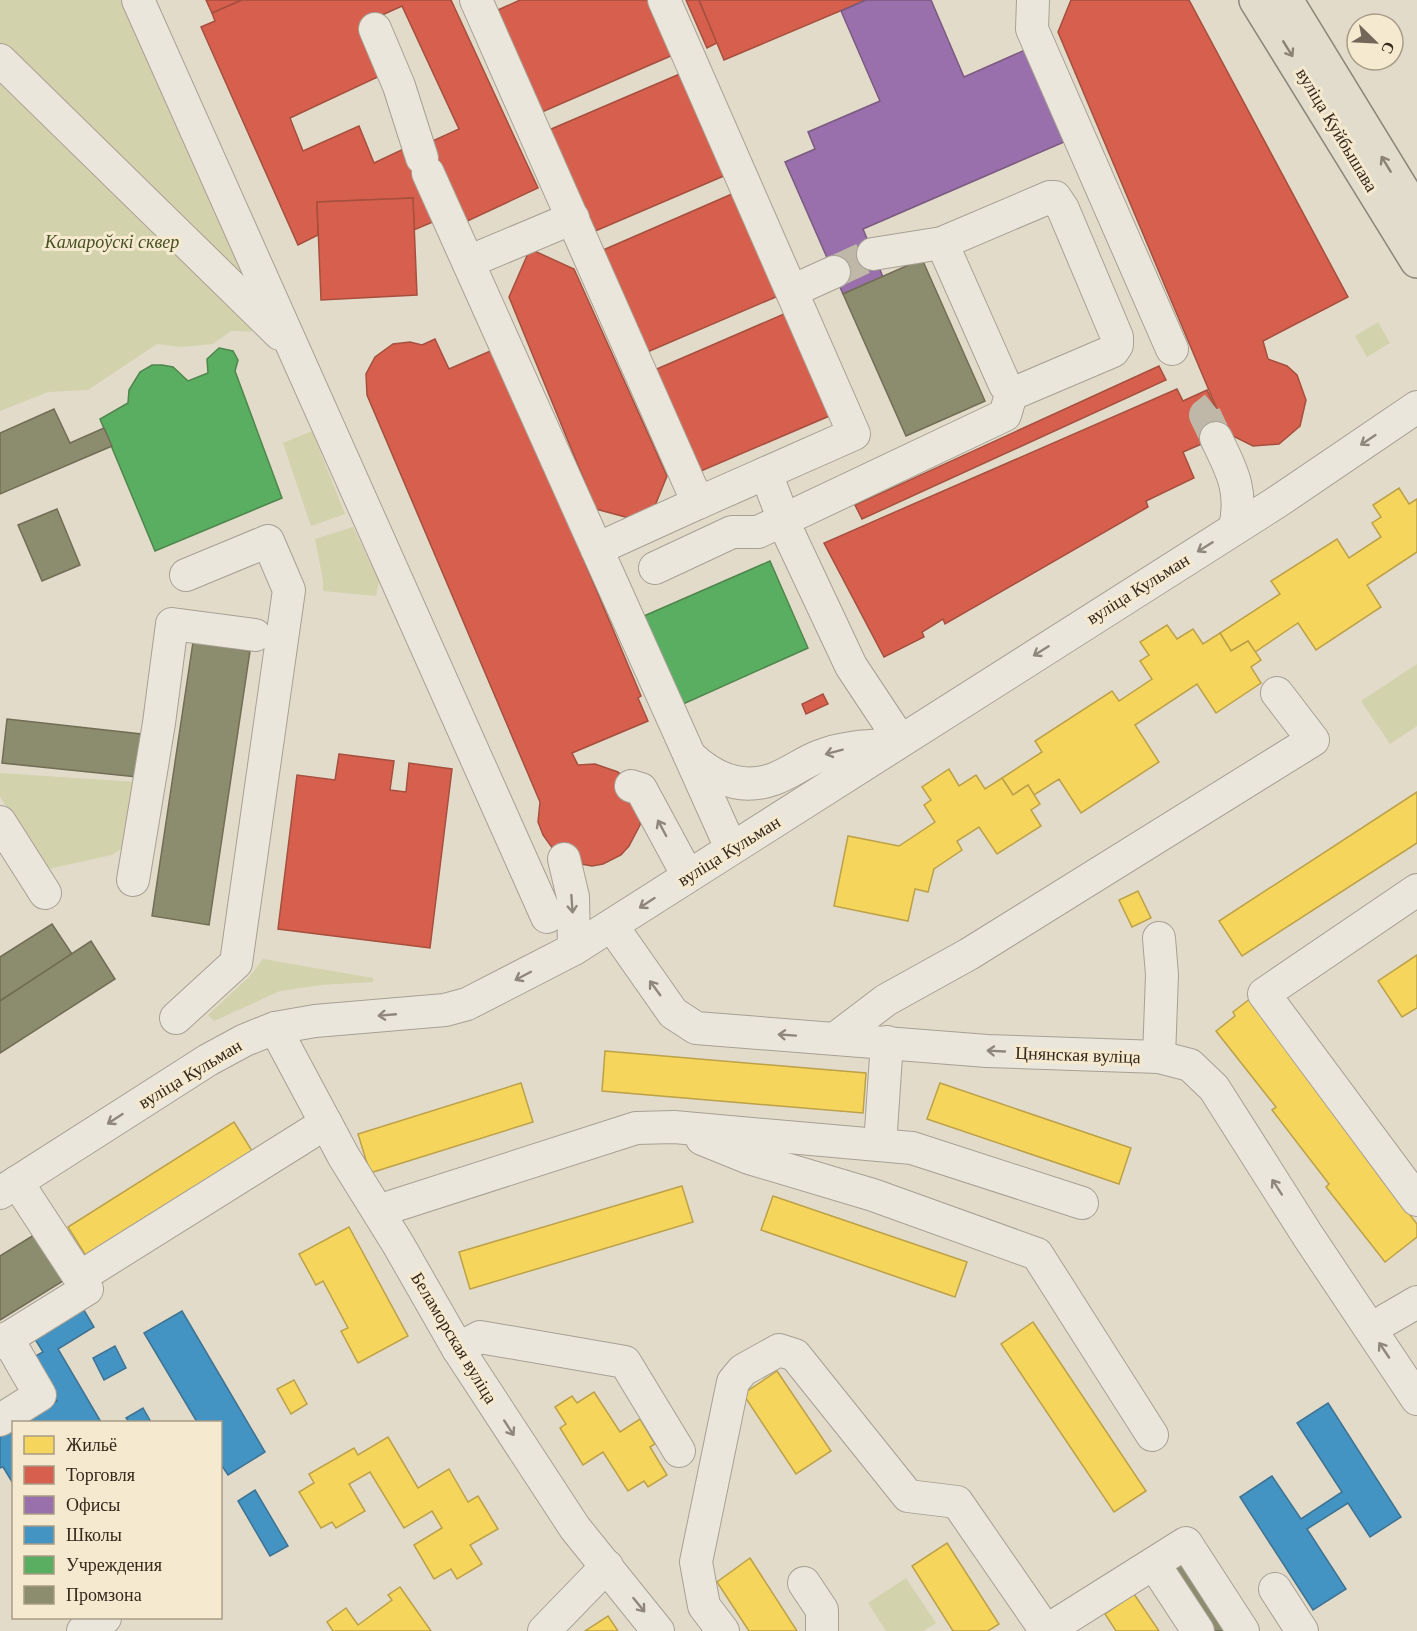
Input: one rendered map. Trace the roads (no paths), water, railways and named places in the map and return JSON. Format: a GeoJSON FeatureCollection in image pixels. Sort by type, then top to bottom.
{"type":"FeatureCollection","features":[{"type":"Feature","properties":{"kind":"main road","name":"вуліца Куйбышава"},"geometry":{"type":"LineString","coordinates":[[1256,0],[1417,261]]}},
{"type":"Feature","properties":{"kind":"main road","name":"вуліца Куйбышава"},"geometry":{"type":"LineString","coordinates":[[1286,0],[1417,214]]}},
{"type":"Feature","properties":{"kind":"street"},"geometry":{"type":"LineString","coordinates":[[138,0],[547,917]]}},
{"type":"Feature","properties":{"kind":"street"},"geometry":{"type":"LineString","coordinates":[[476,0],[698,503]]}},
{"type":"Feature","properties":{"kind":"street"},"geometry":{"type":"LineString","coordinates":[[597,549],[855,434],[664,0]]}},
{"type":"Feature","properties":{"kind":"street"},"geometry":{"type":"LineString","coordinates":[[1033,0],[1032,29],[1172,349]]}},
{"type":"Feature","properties":{"kind":"street"},"geometry":{"type":"LineString","coordinates":[[375,29],[399,86],[425,165],[731,848]]}},
{"type":"Feature","properties":{"kind":"street"},"geometry":{"type":"LineString","coordinates":[[0,60],[292,345]]}},
{"type":"Feature","properties":{"kind":"street"},"geometry":{"type":"LineString","coordinates":[[1063,209],[1102,189]]}},
{"type":"Feature","properties":{"kind":"street"},"geometry":{"type":"LineString","coordinates":[[873,254],[942,243],[1050,197],[1059,200],[1117,337],[1117,345],[1113,351],[1019,391],[1012,391],[1005,385],[942,243]]}},
{"type":"Feature","properties":{"kind":"street"},"geometry":{"type":"LineString","coordinates":[[468,262],[573,218]]}},
{"type":"Feature","properties":{"kind":"street"},"geometry":{"type":"LineString","coordinates":[[792,291],[834,272]]}},
{"type":"Feature","properties":{"kind":"street"},"geometry":{"type":"LineString","coordinates":[[655,568],[732,532],[758,532],[1005,415],[1012,391]]}},
{"type":"Feature","properties":{"kind":"street","name":"вуліца Кульман"},"geometry":{"type":"LineString","coordinates":[[8,1188],[208,1060],[244,1040],[275,1029],[315,1022],[445,1010],[477,999],[574,949],[1277,502],[1417,407]]}},
{"type":"Feature","properties":{"kind":"street"},"geometry":{"type":"LineString","coordinates":[[1235,528],[1240,506],[1236,480],[1217,437],[1251,495],[1277,502]]}},
{"type":"Feature","properties":{"kind":"street"},"geometry":{"type":"LineString","coordinates":[[689,755],[707,772],[727,781],[750,783],[772,779],[820,756],[842,750],[896,743],[851,666],[784,519],[766,473]]}},
{"type":"Feature","properties":{"kind":"street"},"geometry":{"type":"LineString","coordinates":[[176,1018],[236,963],[289,590],[268,542],[186,575]]}},
{"type":"Feature","properties":{"kind":"street"},"geometry":{"type":"LineString","coordinates":[[133,880],[172,624],[255,635]]}},
{"type":"Feature","properties":{"kind":"street"},"geometry":{"type":"LineString","coordinates":[[836,1038],[886,1000],[969,954],[1313,740],[1277,693]]}},
{"type":"Feature","properties":{"kind":"street"},"geometry":{"type":"LineString","coordinates":[[631,786],[641,789],[688,876]]}},
{"type":"Feature","properties":{"kind":"street"},"geometry":{"type":"LineString","coordinates":[[0,822],[45,893]]}},
{"type":"Feature","properties":{"kind":"street"},"geometry":{"type":"LineString","coordinates":[[564,859],[573,897],[574,949]]}},
{"type":"Feature","properties":{"kind":"street"},"geometry":{"type":"LineString","coordinates":[[1417,891],[1264,994],[1417,1200]]}},
{"type":"Feature","properties":{"kind":"street","name":"Цнянская вуліца"},"geometry":{"type":"LineString","coordinates":[[612,926],[673,1013],[696,1028],[987,1051],[1159,1057],[1190,1065],[1214,1088],[1308,1236],[1417,1399]]}},
{"type":"Feature","properties":{"kind":"street"},"geometry":{"type":"LineString","coordinates":[[1159,938],[1162,975],[1159,1057]]}},
{"type":"Feature","properties":{"kind":"street","name":"Беламорская вуліца"},"geometry":{"type":"LineString","coordinates":[[275,1029],[326,1124],[477,1379],[575,1528],[658,1631]]}},
{"type":"Feature","properties":{"kind":"street"},"geometry":{"type":"LineString","coordinates":[[879,1145],[887,1042]]}},
{"type":"Feature","properties":{"kind":"street"},"geometry":{"type":"LineString","coordinates":[[80,1277],[326,1124]]}},
{"type":"Feature","properties":{"kind":"street"},"geometry":{"type":"LineString","coordinates":[[674,1127],[749,1158],[873,1195],[1037,1254],[1152,1436]]}},
{"type":"Feature","properties":{"kind":"street"},"geometry":{"type":"LineString","coordinates":[[378,1211],[636,1128],[674,1127],[912,1148],[1082,1203]]}},
{"type":"Feature","properties":{"kind":"street"},"geometry":{"type":"LineString","coordinates":[[0,1420],[40,1395],[4,1340],[87,1289],[80,1277],[8,1188]]}},
{"type":"Feature","properties":{"kind":"street"},"geometry":{"type":"LineString","coordinates":[[1386,1320],[1417,1302]]}},
{"type":"Feature","properties":{"kind":"street"},"geometry":{"type":"LineString","coordinates":[[458,1349],[480,1337],[625,1362],[679,1451]]}},
{"type":"Feature","properties":{"kind":"street"},"geometry":{"type":"LineString","coordinates":[[723,1631],[704,1606],[696,1562],[733,1382],[743,1370],[779,1350],[795,1354],[908,1496],[957,1502],[1046,1631],[1186,1543],[1244,1631]]}},
{"type":"Feature","properties":{"kind":"street"},"geometry":{"type":"LineString","coordinates":[[1154,1564],[1198,1631]]}},
{"type":"Feature","properties":{"kind":"street"},"geometry":{"type":"LineString","coordinates":[[544,1631],[607,1566]]}},
{"type":"Feature","properties":{"kind":"street"},"geometry":{"type":"LineString","coordinates":[[804,1583],[822,1610],[822,1631]]}},
{"type":"Feature","properties":{"kind":"street"},"geometry":{"type":"LineString","coordinates":[[1275,1590],[1302,1631]]}},
{"type":"Feature","properties":{"kind":"street"},"geometry":{"type":"LineString","coordinates":[[83,1631],[102,1619]]}},
{"type":"Feature","properties":{"kind":"tunnel"},"geometry":{"type":"LineString","coordinates":[[834,272],[873,254]]}},
{"type":"Feature","properties":{"kind":"tunnel"},"geometry":{"type":"LineString","coordinates":[[1215,407],[1205,415],[1216,438]]}},
{"type":"Feature","properties":{"kind":"park label","name":"Камароўскі сквер"},"geometry":{"type":"Point","coordinates":[112,242]}}]}
